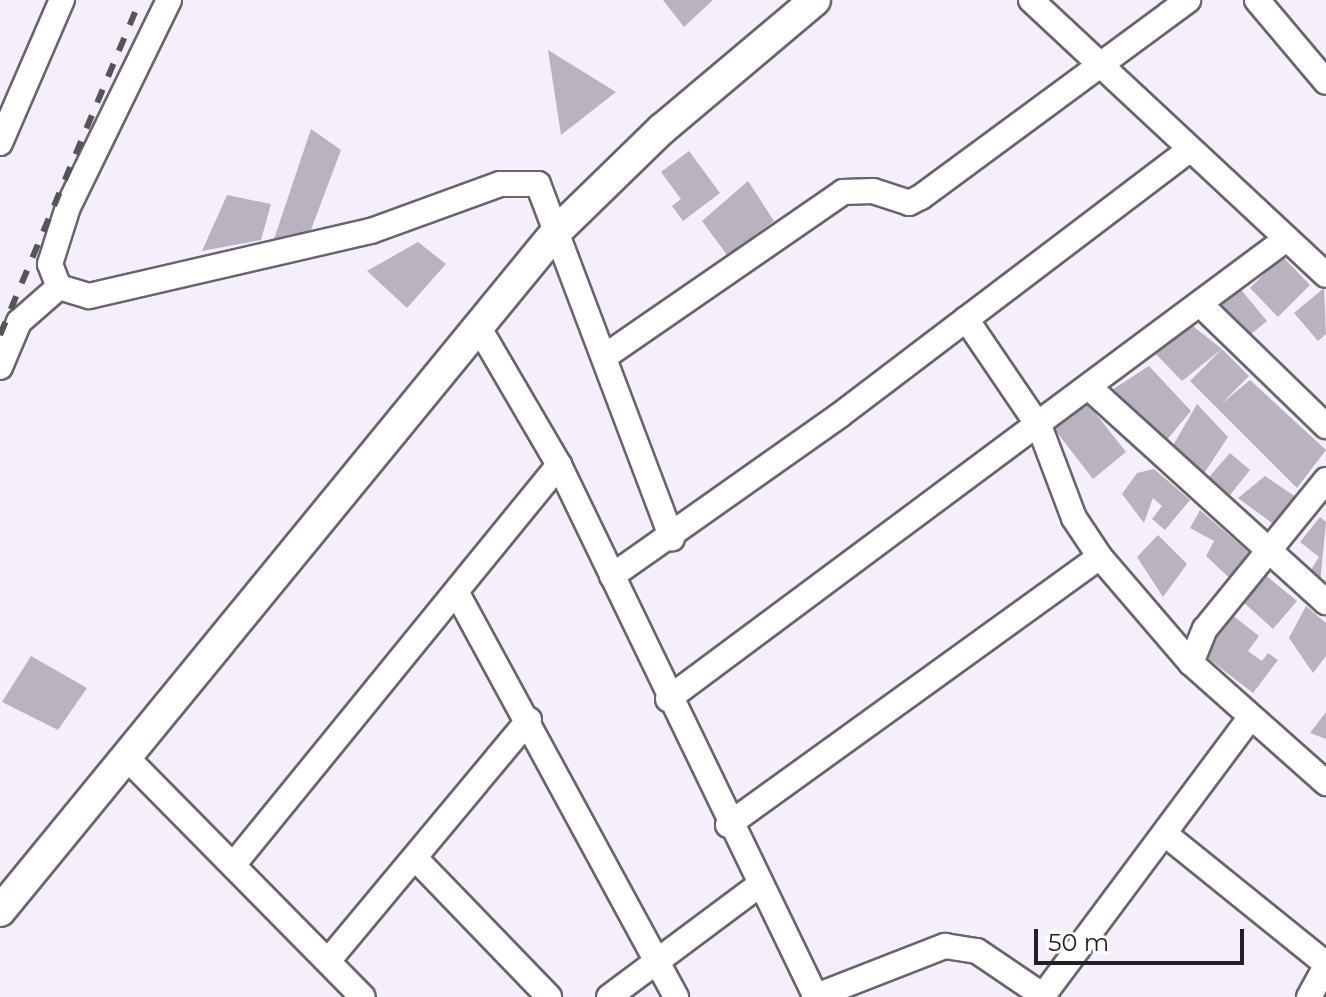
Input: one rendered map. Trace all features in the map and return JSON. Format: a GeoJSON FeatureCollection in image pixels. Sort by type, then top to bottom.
{"type":"FeatureCollection","features":[{"type":"Feature","properties":{"kind":"street"},"geometry":{"type":"LineString","coordinates":[[3,128],[62,0]]}},
{"type":"Feature","properties":{"kind":"street"},"geometry":{"type":"LineString","coordinates":[[59,287],[50,264],[68,207],[169,0]]}},
{"type":"Feature","properties":{"kind":"street"},"geometry":{"type":"LineString","coordinates":[[0,911],[556,232],[662,129],[815,0]]}},
{"type":"Feature","properties":{"kind":"street"},"geometry":{"type":"LineString","coordinates":[[1031,0],[1099,67],[1326,275]]}},
{"type":"Feature","properties":{"kind":"street"},"geometry":{"type":"LineString","coordinates":[[604,357],[843,192],[873,191],[909,203],[921,197],[1188,0]]}},
{"type":"Feature","properties":{"kind":"street"},"geometry":{"type":"LineString","coordinates":[[1257,0],[1326,82]]}},
{"type":"Feature","properties":{"kind":"street"},"geometry":{"type":"LineString","coordinates":[[612,576],[672,538],[1189,150]]}},
{"type":"Feature","properties":{"kind":"street"},"geometry":{"type":"LineString","coordinates":[[59,287],[89,296],[371,231],[525,180],[548,197],[556,232],[672,538]]}},
{"type":"Feature","properties":{"kind":"street"},"geometry":{"type":"LineString","coordinates":[[668,699],[1092,390],[1286,239]]}},
{"type":"Feature","properties":{"kind":"street"},"geometry":{"type":"LineString","coordinates":[[0,367],[19,322],[59,287]]}},
{"type":"Feature","properties":{"kind":"street"},"geometry":{"type":"LineString","coordinates":[[1201,305],[1326,426]]}},
{"type":"Feature","properties":{"kind":"street"},"geometry":{"type":"LineString","coordinates":[[966,319],[1040,428],[1074,518],[1100,557],[1191,663],[1326,783]]}},
{"type":"Feature","properties":{"kind":"street"},"geometry":{"type":"LineString","coordinates":[[479,328],[559,465],[728,825],[815,997],[945,946],[977,951],[1042,996],[1250,718]]}},
{"type":"Feature","properties":{"kind":"street"},"geometry":{"type":"LineString","coordinates":[[1092,390],[1326,602]]}},
{"type":"Feature","properties":{"kind":"street"},"geometry":{"type":"LineString","coordinates":[[234,864],[459,597],[559,465]]}},
{"type":"Feature","properties":{"kind":"street"},"geometry":{"type":"LineString","coordinates":[[1191,663],[1205,629],[1271,553],[1326,480]]}},
{"type":"Feature","properties":{"kind":"street"},"geometry":{"type":"LineString","coordinates":[[728,825],[1100,557]]}},
{"type":"Feature","properties":{"kind":"street"},"geometry":{"type":"LineString","coordinates":[[459,597],[529,720],[653,962],[676,997]]}},
{"type":"Feature","properties":{"kind":"street"},"geometry":{"type":"LineString","coordinates":[[328,961],[529,720]]}},
{"type":"Feature","properties":{"kind":"street"},"geometry":{"type":"LineString","coordinates":[[126,757],[363,997]]}},
{"type":"Feature","properties":{"kind":"street"},"geometry":{"type":"LineString","coordinates":[[1165,834],[1326,965],[1309,997]]}},
{"type":"Feature","properties":{"kind":"street"},"geometry":{"type":"LineString","coordinates":[[415,858],[549,997]]}},
{"type":"Feature","properties":{"kind":"street"},"geometry":{"type":"LineString","coordinates":[[609,997],[758,886]]}},
{"type":"Feature","properties":{"kind":"building"},"geometry":{"type":"Polygon","coordinates":[[[663,0],[713,0],[684,27],[663,0]]]}},
{"type":"Feature","properties":{"kind":"building"},"geometry":{"type":"Polygon","coordinates":[[[548,50],[616,92],[561,135],[548,50]]]}},
{"type":"Feature","properties":{"kind":"building"},"geometry":{"type":"Polygon","coordinates":[[[311,129],[341,150],[309,235],[274,239],[311,129]]]}},
{"type":"Feature","properties":{"kind":"building"},"geometry":{"type":"Polygon","coordinates":[[[689,151],[720,193],[683,221],[672,206],[681,199],[661,172],[689,151]]]}},
{"type":"Feature","properties":{"kind":"building"},"geometry":{"type":"Polygon","coordinates":[[[748,181],[774,221],[727,255],[702,221],[748,181]]]}},
{"type":"Feature","properties":{"kind":"building"},"geometry":{"type":"Polygon","coordinates":[[[227,195],[271,204],[261,240],[202,251],[227,195]]]}},
{"type":"Feature","properties":{"kind":"building"},"geometry":{"type":"Polygon","coordinates":[[[418,242],[446,264],[407,308],[367,271],[418,242]]]}},
{"type":"Feature","properties":{"kind":"building"},"geometry":{"type":"Polygon","coordinates":[[[1282,256],[1310,285],[1278,317],[1250,288],[1282,256]]]}},
{"type":"Feature","properties":{"kind":"building"},"geometry":{"type":"Polygon","coordinates":[[[1238,286],[1267,321],[1250,335],[1235,317],[1209,311],[1238,286]]]}},
{"type":"Feature","properties":{"kind":"building"},"geometry":{"type":"Polygon","coordinates":[[[1324,288],[1326,334],[1318,341],[1294,313],[1324,288]]]}},
{"type":"Feature","properties":{"kind":"building"},"geometry":{"type":"Polygon","coordinates":[[[1189,323],[1222,349],[1182,381],[1153,351],[1189,323]]]}},
{"type":"Feature","properties":{"kind":"building"},"geometry":{"type":"Polygon","coordinates":[[[1222,349],[1249,376],[1221,404],[1250,380],[1326,450],[1297,488],[1190,381],[1222,349]]]}},
{"type":"Feature","properties":{"kind":"building"},"geometry":{"type":"Polygon","coordinates":[[[1149,366],[1191,411],[1165,442],[1107,393],[1149,366]]]}},
{"type":"Feature","properties":{"kind":"building"},"geometry":{"type":"Polygon","coordinates":[[[1085,400],[1126,452],[1093,479],[1052,426],[1085,400]]]}},
{"type":"Feature","properties":{"kind":"building"},"geometry":{"type":"Polygon","coordinates":[[[1197,404],[1228,437],[1201,478],[1172,447],[1197,404]]]}},
{"type":"Feature","properties":{"kind":"building"},"geometry":{"type":"Polygon","coordinates":[[[1230,453],[1250,470],[1230,495],[1209,477],[1230,453]]]}},
{"type":"Feature","properties":{"kind":"building"},"geometry":{"type":"Polygon","coordinates":[[[1154,469],[1190,500],[1165,530],[1152,519],[1162,506],[1153,498],[1144,523],[1122,494],[1137,473],[1154,469]]]}},
{"type":"Feature","properties":{"kind":"building"},"geometry":{"type":"Polygon","coordinates":[[[1265,476],[1302,501],[1280,529],[1238,498],[1265,476]]]}},
{"type":"Feature","properties":{"kind":"building"},"geometry":{"type":"Polygon","coordinates":[[[1200,510],[1261,563],[1237,585],[1206,556],[1214,541],[1190,528],[1200,510]]]}},
{"type":"Feature","properties":{"kind":"building"},"geometry":{"type":"Polygon","coordinates":[[[1320,517],[1326,522],[1320,584],[1307,576],[1319,557],[1300,542],[1320,517]]]}},
{"type":"Feature","properties":{"kind":"building"},"geometry":{"type":"Polygon","coordinates":[[[1158,535],[1187,564],[1163,597],[1137,557],[1158,535]]]}},
{"type":"Feature","properties":{"kind":"building"},"geometry":{"type":"Polygon","coordinates":[[[1264,574],[1297,601],[1273,629],[1241,600],[1264,574]]]}},
{"type":"Feature","properties":{"kind":"building"},"geometry":{"type":"Polygon","coordinates":[[[1306,606],[1326,623],[1326,656],[1313,673],[1289,638],[1306,606]]]}},
{"type":"Feature","properties":{"kind":"building"},"geometry":{"type":"Polygon","coordinates":[[[1231,614],[1259,636],[1248,651],[1262,661],[1268,653],[1278,660],[1253,693],[1201,653],[1231,614]]]}},
{"type":"Feature","properties":{"kind":"building"},"geometry":{"type":"Polygon","coordinates":[[[31,656],[87,688],[58,730],[2,702],[31,656]]]}},
{"type":"Feature","properties":{"kind":"building"},"geometry":{"type":"Polygon","coordinates":[[[1326,712],[1326,739],[1310,733],[1326,712]]]}},
{"type":"Feature","properties":{"kind":"railway"},"geometry":{"type":"LineString","coordinates":[[0,335],[140,0]]}}]}
